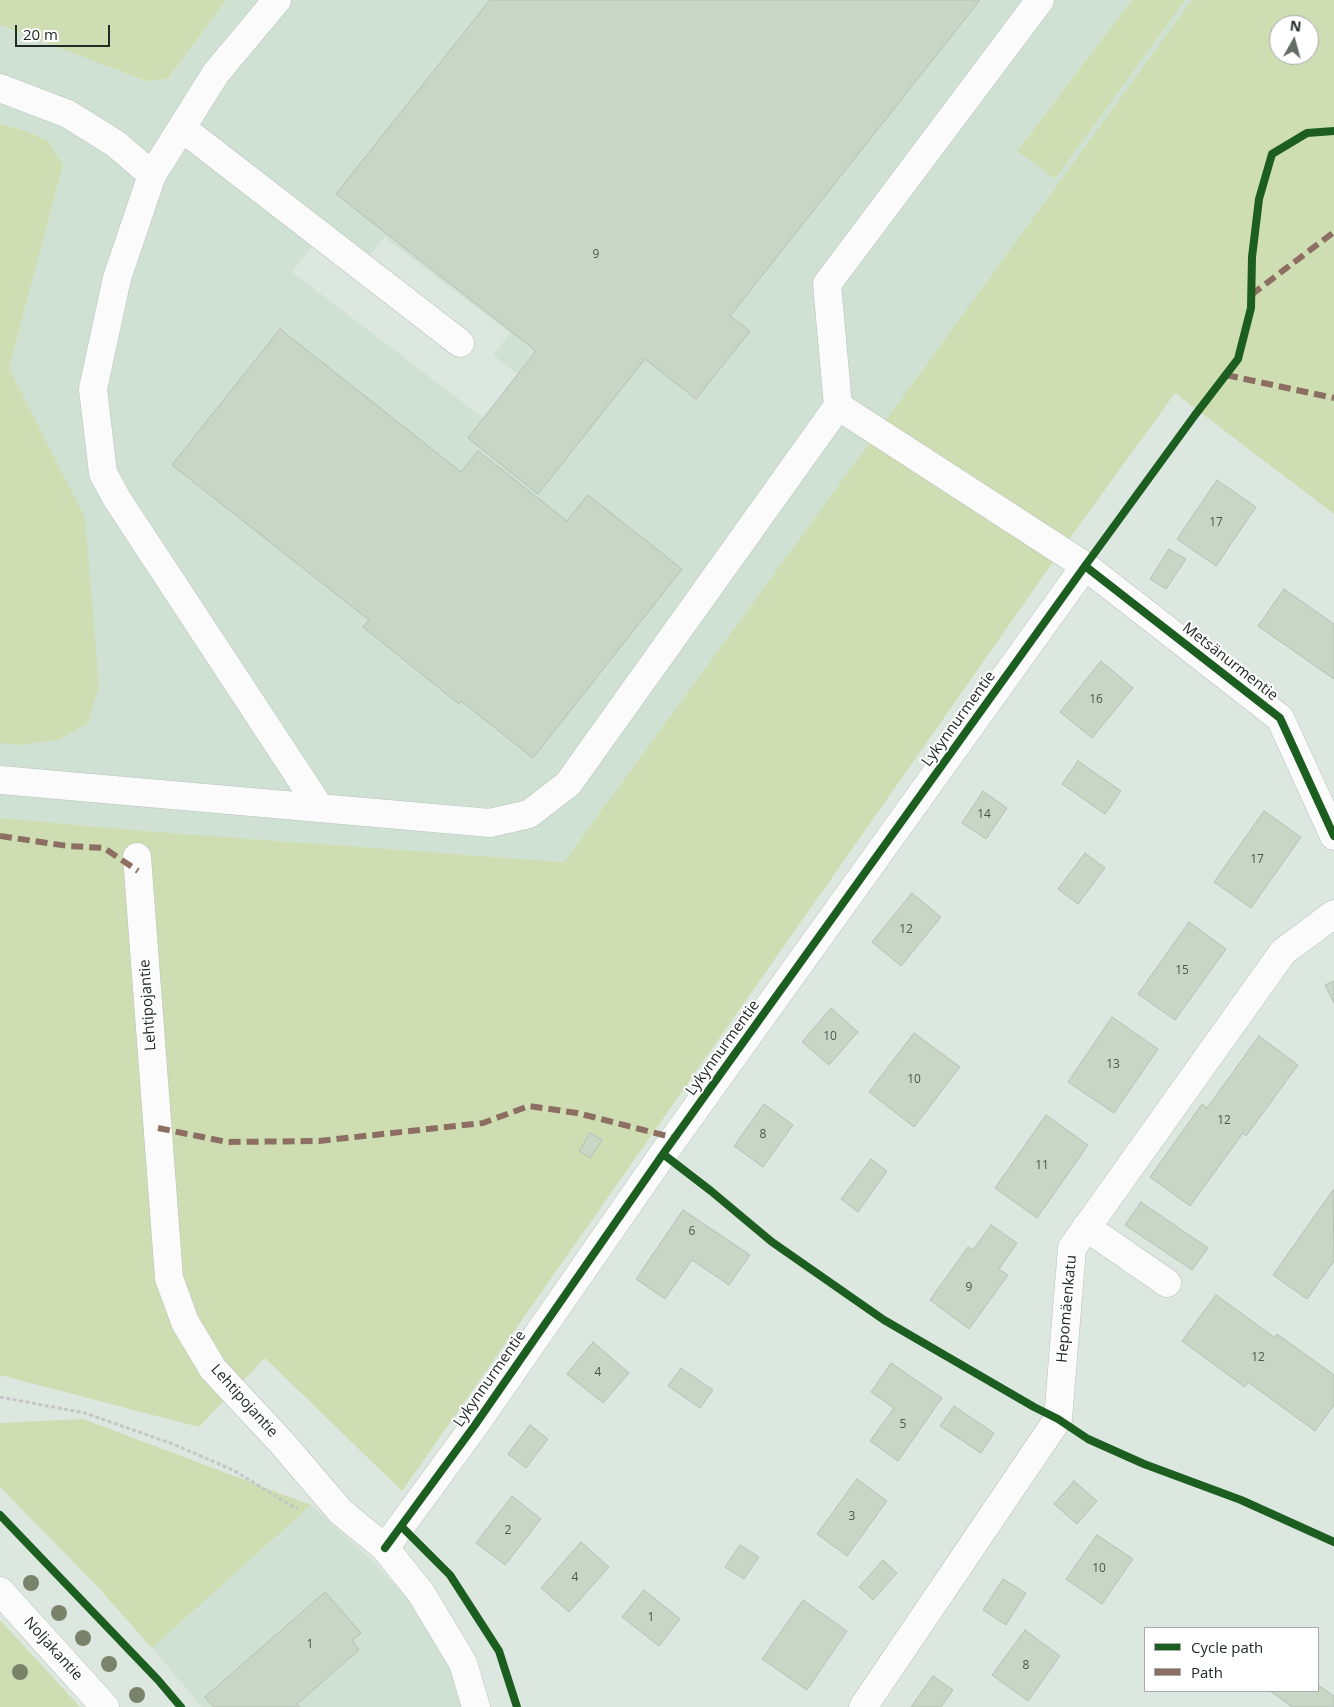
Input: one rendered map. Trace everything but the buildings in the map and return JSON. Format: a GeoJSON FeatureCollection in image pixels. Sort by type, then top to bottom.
{"type":"FeatureCollection","features":[{"type":"Feature","properties":{"kind":"street"},"geometry":{"type":"LineString","coordinates":[[276,0],[216,73],[152,175],[117,278],[93,389],[102,473],[117,499],[320,808]]}},
{"type":"Feature","properties":{"kind":"street"},"geometry":{"type":"LineString","coordinates":[[0,780],[490,823],[529,814],[568,784],[838,406],[827,284],[1040,0]]}},
{"type":"Feature","properties":{"kind":"street"},"geometry":{"type":"LineString","coordinates":[[0,88],[68,114],[116,144],[152,175]]}},
{"type":"Feature","properties":{"kind":"street"},"geometry":{"type":"LineString","coordinates":[[182,128],[460,343]]}},
{"type":"Feature","properties":{"kind":"street","name":"Metsänurmentie"},"geometry":{"type":"LineString","coordinates":[[838,406],[1085,566],[1280,718],[1334,836]]}},
{"type":"Feature","properties":{"kind":"street","name":"Lykynnurmentie"},"geometry":{"type":"LineString","coordinates":[[384,1548],[475,1425],[671,1143],[1085,566]]}},
{"type":"Feature","properties":{"kind":"street","name":"Lehtipojantie"},"geometry":{"type":"LineString","coordinates":[[137,857],[169,1278],[185,1322],[213,1369],[282,1443],[341,1512],[384,1548],[421,1593],[463,1664],[476,1707]]}},
{"type":"Feature","properties":{"kind":"street","name":"Hepomäenkatu"},"geometry":{"type":"LineString","coordinates":[[863,1707],[1058,1419],[1072,1248],[1283,952],[1334,914]]}},
{"type":"Feature","properties":{"kind":"street"},"geometry":{"type":"LineString","coordinates":[[1086,1227],[1167,1283]]}},
{"type":"Feature","properties":{"kind":"street","name":"Noljakantie"},"geometry":{"type":"LineString","coordinates":[[0,1591],[105,1707]]}},
{"type":"Feature","properties":{"kind":"path"},"geometry":{"type":"LineString","coordinates":[[0,1397],[85,1413],[173,1444],[233,1470],[295,1508],[341,1512]]}},
{"type":"Feature","properties":{"kind":"shaded area"},"geometry":{"type":"Polygon","coordinates":[[[226,0],[1132,0],[1017,150],[1055,179],[1185,0],[1192,0],[564,862],[157,832],[0,818],[0,743],[19,745],[60,740],[88,723],[85,518],[9,368],[63,165],[48,141],[23,130],[0,124],[0,25],[146,81],[169,79],[226,0]],[[328,225],[292,272],[483,418],[518,374],[493,355],[510,333],[384,237],[369,256],[328,225]]]}},
{"type":"Feature","properties":{"kind":"shaded area"},"geometry":{"type":"Polygon","coordinates":[[[311,1505],[370,1559],[411,1602],[452,1667],[464,1707],[202,1707],[152,1648],[311,1505]]]}},
{"type":"Feature","properties":{"kind":"green space"},"geometry":{"type":"Polygon","coordinates":[[[0,0],[226,0],[168,79],[146,81],[0,25],[0,0]]]}},
{"type":"Feature","properties":{"kind":"green space"},"geometry":{"type":"Polygon","coordinates":[[[1132,0],[1185,0],[1055,179],[1017,151],[1132,0]]]}},
{"type":"Feature","properties":{"kind":"green space"},"geometry":{"type":"Polygon","coordinates":[[[1192,0],[1334,0],[1334,514],[1175,393],[1072,535],[402,1491],[265,1358],[199,1427],[0,1375],[0,818],[157,832],[564,862],[1192,0]]]}},
{"type":"Feature","properties":{"kind":"green space"},"geometry":{"type":"Polygon","coordinates":[[[0,124],[23,130],[48,141],[63,165],[9,368],[85,518],[99,687],[88,723],[59,740],[19,745],[0,743],[0,124]]]}},
{"type":"Feature","properties":{"kind":"green space"},"geometry":{"type":"Polygon","coordinates":[[[83,1419],[311,1505],[152,1648],[96,1585],[0,1487],[0,1423],[83,1419]]]}},
{"type":"Feature","properties":{"kind":"green space"},"geometry":{"type":"Polygon","coordinates":[[[0,1620],[80,1707],[0,1707],[0,1620]]]}},
{"type":"Feature","properties":{"kind":"marked path"},"geometry":{"type":"LineString","coordinates":[[1251,295],[1334,232]]}},
{"type":"Feature","properties":{"kind":"marked path"},"geometry":{"type":"LineString","coordinates":[[1226,375],[1334,398]]}},
{"type":"Feature","properties":{"kind":"marked path"},"geometry":{"type":"LineString","coordinates":[[0,836],[68,846],[104,848],[138,871]]}},
{"type":"Feature","properties":{"kind":"marked path"},"geometry":{"type":"LineString","coordinates":[[158,1128],[227,1142],[319,1141],[483,1123],[529,1106],[577,1113],[675,1138]]}},
{"type":"Feature","properties":{"kind":"cycle path"},"geometry":{"type":"LineString","coordinates":[[385,1548],[475,1425],[663,1154],[1085,566],[1238,359],[1251,308],[1252,257],[1259,199],[1272,154],[1307,133],[1334,131]]}},
{"type":"Feature","properties":{"kind":"cycle path"},"geometry":{"type":"LineString","coordinates":[[1085,566],[1280,718],[1334,836]]}},
{"type":"Feature","properties":{"kind":"cycle path"},"geometry":{"type":"LineString","coordinates":[[663,1154],[772,1242],[884,1320],[1058,1419],[1088,1439],[1144,1464],[1241,1500],[1334,1542]]}},
{"type":"Feature","properties":{"kind":"cycle path"},"geometry":{"type":"LineString","coordinates":[[0,1515],[158,1680],[181,1707]]}},
{"type":"Feature","properties":{"kind":"cycle path"},"geometry":{"type":"LineString","coordinates":[[401,1526],[450,1575],[499,1651],[517,1707]]}}]}
